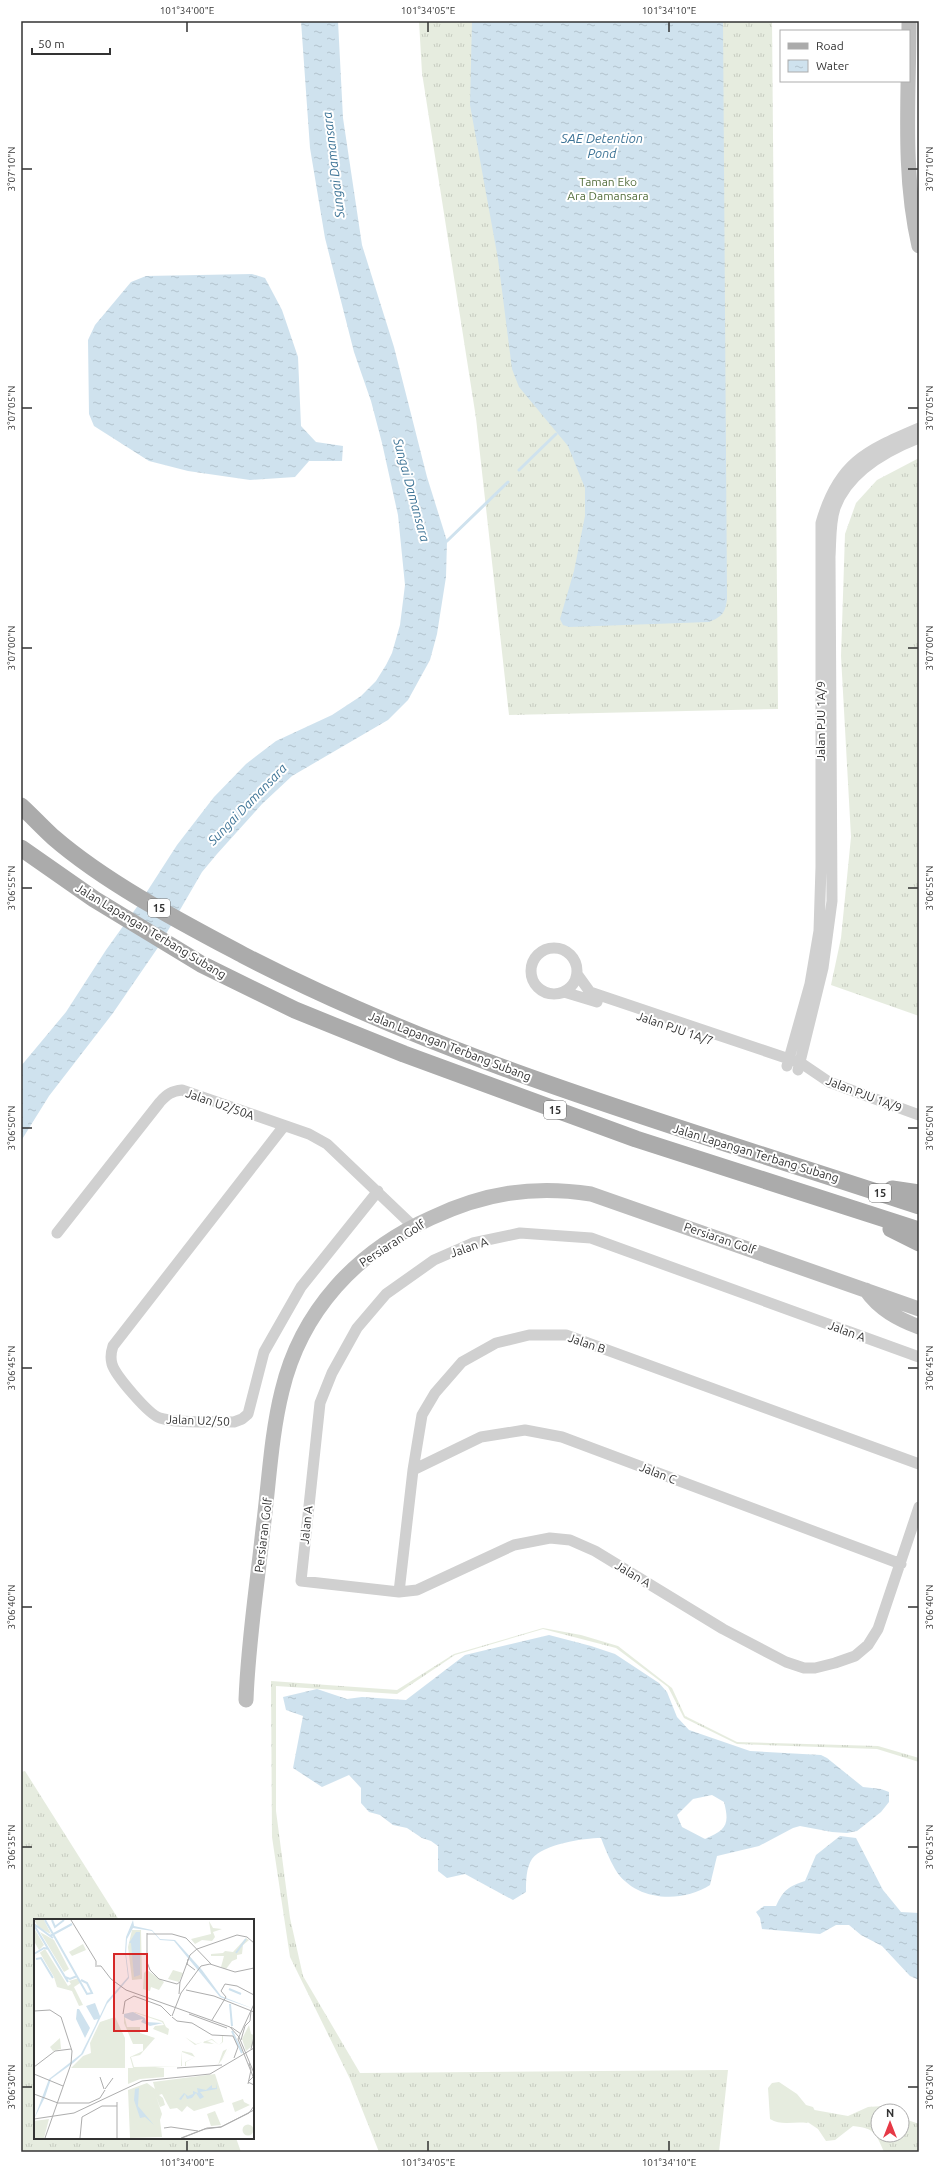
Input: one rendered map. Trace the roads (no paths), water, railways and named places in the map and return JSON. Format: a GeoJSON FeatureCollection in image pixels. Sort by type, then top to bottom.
{"type":"FeatureCollection","features":[{"type":"Feature","properties":{"kind":"main road","name":"Jalan Lapangan Terbang Subang"},"geometry":{"type":"LineString","coordinates":[[21,806],[54,838],[105,875],[214,940],[347,1006],[473,1056],[644,1118],[919,1206]]}},
{"type":"Feature","properties":{"kind":"main road","name":"Jalan Lapangan Terbang Subang"},"geometry":{"type":"LineString","coordinates":[[21,848],[94,899],[201,964],[295,1010],[404,1054],[665,1150],[836,1202],[919,1230]]}},
{"type":"Feature","properties":{"kind":"main road"},"geometry":{"type":"LineString","coordinates":[[841,1180],[919,1193]]}},
{"type":"Feature","properties":{"kind":"main road"},"geometry":{"type":"LineString","coordinates":[[836,1202],[919,1244]]}},
{"type":"Feature","properties":{"kind":"street"},"geometry":{"type":"LineString","coordinates":[[910,45],[914,142],[909,186],[913,220],[919,246]]}},
{"type":"Feature","properties":{"kind":"street","name":"Jalan PJU 1A/9"},"geometry":{"type":"LineString","coordinates":[[919,428],[885,442],[854,461],[831,493],[821,523],[821,867],[819,931],[810,984],[788,1063],[811,1071],[829,1082],[919,1115]]}},
{"type":"Feature","properties":{"kind":"street","name":"Jalan PJU 1A/9"},"geometry":{"type":"LineString","coordinates":[[800,1067],[823,968],[832,901],[830,557],[832,526],[835,509],[842,493],[855,478],[886,454],[919,438]]}},
{"type":"Feature","properties":{"kind":"street"},"geometry":{"type":"LineString","coordinates":[[547,949],[562,950],[574,960],[577,974],[574,982],[564,992],[549,994],[536,986],[531,972],[535,958],[547,949]]}},
{"type":"Feature","properties":{"kind":"street","name":"Jalan PJU 1A/7"},"geometry":{"type":"LineString","coordinates":[[577,974],[590,992],[788,1063]]}},
{"type":"Feature","properties":{"kind":"street","name":"Jalan PJU 1A/7"},"geometry":{"type":"LineString","coordinates":[[564,992],[788,1063]]}},
{"type":"Feature","properties":{"kind":"street","name":"Jalan U2/50A"},"geometry":{"type":"LineString","coordinates":[[57,1233],[166,1095],[174,1091],[182,1090],[309,1134],[327,1144],[413,1226]]}},
{"type":"Feature","properties":{"kind":"street","name":"Jalan U2/50"},"geometry":{"type":"LineString","coordinates":[[284,1126],[113,1346],[110,1357],[114,1370],[152,1414],[160,1418],[175,1420],[234,1422],[242,1419],[248,1414],[264,1352],[301,1287],[378,1191]]}},
{"type":"Feature","properties":{"kind":"street","name":"Persiaran Golf"},"geometry":{"type":"LineString","coordinates":[[246,1700],[266,1507],[282,1389],[296,1351],[312,1319],[333,1288],[359,1263],[413,1226],[454,1207],[491,1196],[522,1191],[560,1189],[591,1194],[919,1309]]}},
{"type":"Feature","properties":{"kind":"street","name":"Jalan A"},"geometry":{"type":"LineString","coordinates":[[919,1357],[591,1238],[520,1233],[473,1243],[434,1260],[386,1294],[357,1328],[332,1373],[320,1402],[301,1581],[399,1592],[417,1590],[514,1545],[550,1538],[570,1540],[595,1551],[723,1629],[786,1662],[804,1668],[815,1668],[855,1656],[868,1645],[878,1629],[919,1507]]}},
{"type":"Feature","properties":{"kind":"street"},"geometry":{"type":"LineString","coordinates":[[865,1289],[873,1301],[882,1308],[919,1327]]}},
{"type":"Feature","properties":{"kind":"street","name":"Jalan B"},"geometry":{"type":"LineString","coordinates":[[399,1592],[422,1415],[435,1393],[462,1362],[496,1343],[529,1335],[566,1335],[919,1464]]}},
{"type":"Feature","properties":{"kind":"street","name":"Jalan C"},"geometry":{"type":"LineString","coordinates":[[414,1470],[481,1437],[525,1430],[562,1436],[901,1564]]}},
{"type":"Feature","properties":{"kind":"water","name":"Sungai Damansara"},"geometry":{"type":"Polygon","coordinates":[[[301,21],[338,21],[343,118],[362,245],[394,347],[427,477],[447,541],[446,577],[437,634],[430,660],[408,700],[388,720],[292,776],[262,804],[202,872],[159,946],[113,1013],[49,1096],[21,1141],[21,1066],[66,1012],[177,845],[214,797],[246,764],[276,741],[332,715],[361,696],[376,681],[386,665],[392,653],[400,625],[405,585],[398,515],[371,401],[354,352],[325,238],[310,148],[301,21]]]}},
{"type":"Feature","properties":{"kind":"water","name":"SAE Detention Pond"},"geometry":{"type":"Polygon","coordinates":[[[472,21],[723,21],[727,598],[726,607],[720,616],[709,622],[569,627],[563,625],[560,619],[574,571],[585,516],[585,488],[568,446],[519,387],[512,369],[498,259],[470,105],[472,21]]]}},
{"type":"Feature","properties":{"kind":"water"},"geometry":{"type":"Polygon","coordinates":[[[252,274],[265,278],[282,310],[298,357],[301,426],[316,442],[343,446],[342,461],[309,461],[295,477],[250,480],[188,471],[149,461],[94,426],[89,414],[88,340],[95,325],[131,282],[146,276],[252,274]]]}},
{"type":"Feature","properties":{"kind":"water"},"geometry":{"type":"Polygon","coordinates":[[[549,1635],[615,1654],[659,1683],[667,1692],[677,1717],[689,1730],[750,1751],[821,1755],[827,1758],[863,1787],[881,1789],[889,1792],[889,1802],[881,1812],[857,1831],[847,1833],[832,1832],[800,1826],[793,1828],[759,1846],[717,1856],[710,1885],[686,1895],[672,1897],[659,1896],[634,1888],[623,1880],[615,1869],[601,1838],[564,1843],[545,1849],[537,1854],[532,1859],[527,1870],[526,1892],[513,1900],[465,1874],[447,1878],[438,1871],[438,1846],[407,1828],[393,1825],[380,1815],[369,1812],[361,1803],[361,1788],[349,1775],[322,1787],[293,1768],[303,1716],[286,1710],[283,1697],[317,1689],[347,1699],[362,1697],[406,1700],[465,1655],[549,1635]],[[712,1795],[693,1799],[677,1815],[682,1827],[705,1839],[718,1833],[725,1826],[727,1816],[724,1802],[712,1795]]]}},
{"type":"Feature","properties":{"kind":"water"},"geometry":{"type":"Polygon","coordinates":[[[840,1836],[856,1838],[883,1890],[901,1912],[919,1913],[919,1980],[910,1976],[882,1946],[861,1935],[849,1925],[836,1925],[820,1934],[762,1929],[760,1918],[756,1912],[764,1906],[776,1906],[787,1889],[805,1881],[816,1855],[840,1836]]]}},
{"type":"Feature","properties":{"kind":"waterway"},"geometry":{"type":"LineString","coordinates":[[519,470],[556,434]]}},
{"type":"Feature","properties":{"kind":"waterway"},"geometry":{"type":"LineString","coordinates":[[444,542],[447,541],[508,482]]}},
{"type":"Feature","properties":{"kind":"park label","name":"Taman Eko Ara Damansara"},"geometry":{"type":"Point","coordinates":[608,188]}}]}
